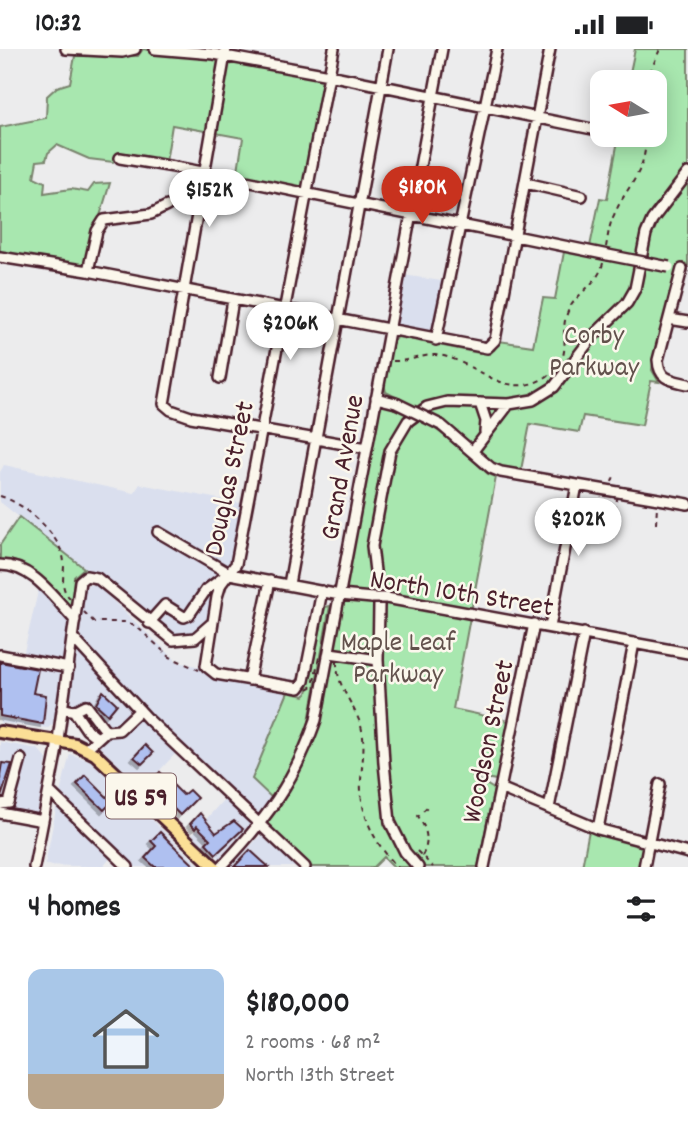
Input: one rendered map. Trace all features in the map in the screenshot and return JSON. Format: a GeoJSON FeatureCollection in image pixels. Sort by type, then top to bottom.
{"type":"FeatureCollection","features":[{"type":"Feature","properties":{"kind":"main road","name":"US 59"},"geometry":{"type":"LineString","coordinates":[[0,732],[58,741],[86,749],[115,770],[215,867]]}},
{"type":"Feature","properties":{"kind":"street"},"geometry":{"type":"LineString","coordinates":[[66,49],[122,52],[135,49]]}},
{"type":"Feature","properties":{"kind":"street"},"geometry":{"type":"LineString","coordinates":[[155,49],[226,53],[538,115],[590,128]]}},
{"type":"Feature","properties":{"kind":"street","name":"Douglas Street"},"geometry":{"type":"LineString","coordinates":[[249,680],[216,674],[206,666],[211,625],[222,584],[236,564],[334,49]]}},
{"type":"Feature","properties":{"kind":"street"},"geometry":{"type":"LineString","coordinates":[[289,584],[388,49]]}},
{"type":"Feature","properties":{"kind":"street","name":"Grand Avenue"},"geometry":{"type":"LineString","coordinates":[[221,867],[259,827],[279,801],[308,743],[316,720],[333,656],[340,595],[442,49]]}},
{"type":"Feature","properties":{"kind":"street"},"geometry":{"type":"LineString","coordinates":[[436,340],[463,224],[497,49]]}},
{"type":"Feature","properties":{"kind":"street"},"geometry":{"type":"LineString","coordinates":[[0,257],[88,271],[481,349],[492,346],[526,183],[550,49]]}},
{"type":"Feature","properties":{"kind":"street"},"geometry":{"type":"LineString","coordinates":[[226,53],[164,397],[167,408],[183,414],[367,448]]}},
{"type":"Feature","properties":{"kind":"street"},"geometry":{"type":"LineString","coordinates":[[120,158],[204,172],[685,269],[657,360],[659,372],[665,378],[688,384]]}},
{"type":"Feature","properties":{"kind":"street"},"geometry":{"type":"LineString","coordinates":[[418,867],[390,822],[388,812],[378,660],[379,605],[372,537],[390,451],[398,433],[418,411],[447,402],[509,404],[533,400],[554,387],[593,336],[626,303],[635,289],[652,220],[688,173]]}},
{"type":"Feature","properties":{"kind":"street"},"geometry":{"type":"LineString","coordinates":[[526,183],[582,196]]}},
{"type":"Feature","properties":{"kind":"street"},"geometry":{"type":"LineString","coordinates":[[88,271],[97,231],[104,220],[151,214],[167,206]]}},
{"type":"Feature","properties":{"kind":"street"},"geometry":{"type":"LineString","coordinates":[[219,378],[233,300]]}},
{"type":"Feature","properties":{"kind":"street"},"geometry":{"type":"LineString","coordinates":[[669,319],[688,322]]}},
{"type":"Feature","properties":{"kind":"street"},"geometry":{"type":"LineString","coordinates":[[376,398],[396,403],[441,425],[491,468],[501,472],[688,504]]}},
{"type":"Feature","properties":{"kind":"street"},"geometry":{"type":"LineString","coordinates":[[480,403],[486,421],[485,432]]}},
{"type":"Feature","properties":{"kind":"street"},"geometry":{"type":"LineString","coordinates":[[473,451],[509,404]]}},
{"type":"Feature","properties":{"kind":"street"},"geometry":{"type":"LineString","coordinates":[[550,627],[577,485]]}},
{"type":"Feature","properties":{"kind":"street","name":"North 10th Street"},"geometry":{"type":"LineString","coordinates":[[158,532],[217,569],[230,574],[340,595],[387,598],[688,653]]}},
{"type":"Feature","properties":{"kind":"street"},"geometry":{"type":"LineString","coordinates":[[0,565],[16,565],[37,580],[75,620]]}},
{"type":"Feature","properties":{"kind":"street"},"geometry":{"type":"LineString","coordinates":[[149,623],[164,605],[184,617],[189,615],[206,590],[230,574]]}},
{"type":"Feature","properties":{"kind":"street"},"geometry":{"type":"LineString","coordinates":[[36,866],[69,668],[78,587],[86,576],[97,578],[173,640],[195,638],[211,625]]}},
{"type":"Feature","properties":{"kind":"street"},"geometry":{"type":"LineString","coordinates":[[270,581],[249,680],[299,688],[302,686],[322,591]]}},
{"type":"Feature","properties":{"kind":"street","name":"Woodson Street"},"geometry":{"type":"LineString","coordinates":[[484,867],[534,624]]}},
{"type":"Feature","properties":{"kind":"street"},"geometry":{"type":"LineString","coordinates":[[549,809],[584,633]]}},
{"type":"Feature","properties":{"kind":"street"},"geometry":{"type":"LineString","coordinates":[[73,638],[140,710],[259,827],[305,867]]}},
{"type":"Feature","properties":{"kind":"street"},"geometry":{"type":"LineString","coordinates":[[598,829],[634,643]]}},
{"type":"Feature","properties":{"kind":"street"},"geometry":{"type":"LineString","coordinates":[[0,655],[69,668]]}},
{"type":"Feature","properties":{"kind":"street"},"geometry":{"type":"LineString","coordinates":[[333,656],[378,660]]}},
{"type":"Feature","properties":{"kind":"street"},"geometry":{"type":"LineString","coordinates":[[62,708],[74,711],[86,705],[106,731]]}},
{"type":"Feature","properties":{"kind":"street"},"geometry":{"type":"LineString","coordinates":[[86,749],[96,737],[106,731],[119,730],[140,710]]}},
{"type":"Feature","properties":{"kind":"street"},"geometry":{"type":"LineString","coordinates":[[74,711],[87,730],[96,737]]}},
{"type":"Feature","properties":{"kind":"street"},"geometry":{"type":"LineString","coordinates":[[0,804],[9,803],[21,759]]}},
{"type":"Feature","properties":{"kind":"street"},"geometry":{"type":"LineString","coordinates":[[644,867],[660,784]]}},
{"type":"Feature","properties":{"kind":"street"},"geometry":{"type":"LineString","coordinates":[[500,788],[598,829],[688,853]]}},
{"type":"Feature","properties":{"kind":"street"},"geometry":{"type":"LineString","coordinates":[[49,791],[128,867]]}},
{"type":"Feature","properties":{"kind":"street"},"geometry":{"type":"LineString","coordinates":[[0,813],[43,821]]}},
{"type":"Feature","properties":{"kind":"path"},"geometry":{"type":"LineString","coordinates":[[651,70],[660,49]]}},
{"type":"Feature","properties":{"kind":"path"},"geometry":{"type":"LineString","coordinates":[[392,361],[406,362],[435,355],[507,383],[537,382],[554,372],[563,357],[567,313],[573,302],[598,279],[607,255],[615,213],[633,187],[643,163],[645,147]]}},
{"type":"Feature","properties":{"kind":"path"},"geometry":{"type":"LineString","coordinates":[[593,506],[596,488]]}},
{"type":"Feature","properties":{"kind":"path"},"geometry":{"type":"LineString","coordinates":[[615,511],[618,491]]}},
{"type":"Feature","properties":{"kind":"path"},"geometry":{"type":"LineString","coordinates":[[0,496],[16,500],[37,516],[63,558]]}},
{"type":"Feature","properties":{"kind":"path"},"geometry":{"type":"LineString","coordinates":[[656,524],[658,498]]}},
{"type":"Feature","properties":{"kind":"path"},"geometry":{"type":"LineString","coordinates":[[333,656],[338,682],[361,729],[364,762],[360,793],[366,818],[382,850],[398,867]]}},
{"type":"Feature","properties":{"kind":"path"},"geometry":{"type":"LineString","coordinates":[[422,856],[427,844],[427,834],[418,816],[428,806]]}},
{"type":"Feature","properties":{"kind":"path"},"geometry":{"type":"LineString","coordinates":[[410,857],[417,851],[433,867]]}},
{"type":"Feature","properties":{"kind":"shaded area"},"geometry":{"type":"Polygon","coordinates":[[[404,275],[447,282],[435,335],[396,326],[404,275]]]}},
{"type":"Feature","properties":{"kind":"shaded area"},"geometry":{"type":"Polygon","coordinates":[[[4,465],[134,493],[140,484],[245,504],[233,565],[216,590],[207,624],[192,635],[175,635],[115,584],[98,572],[84,568],[0,502],[0,472],[4,465]]]}},
{"type":"Feature","properties":{"kind":"shaded area"},"geometry":{"type":"Polygon","coordinates":[[[95,584],[178,662],[201,667],[214,677],[288,692],[252,779],[273,799],[252,829],[221,859],[192,835],[225,798],[211,785],[215,779],[140,707],[76,637],[82,594],[85,586],[95,584]]]}},
{"type":"Feature","properties":{"kind":"shaded area"},"geometry":{"type":"Polygon","coordinates":[[[39,587],[70,618],[63,664],[23,656],[39,587]]]}},
{"type":"Feature","properties":{"kind":"shaded area"},"geometry":{"type":"Polygon","coordinates":[[[77,649],[177,752],[143,788],[68,717],[77,649]]]}},
{"type":"Feature","properties":{"kind":"shaded area"},"geometry":{"type":"Polygon","coordinates":[[[0,657],[62,670],[54,723],[48,728],[0,723],[0,657]]]}},
{"type":"Feature","properties":{"kind":"shaded area"},"geometry":{"type":"Polygon","coordinates":[[[0,742],[38,749],[47,759],[37,818],[0,811],[0,742]]]}},
{"type":"Feature","properties":{"kind":"shaded area"},"geometry":{"type":"Polygon","coordinates":[[[70,754],[91,761],[201,867],[132,867],[59,797],[70,754]]]}},
{"type":"Feature","properties":{"kind":"shaded area"},"geometry":{"type":"Polygon","coordinates":[[[57,804],[111,857],[103,867],[45,865],[57,804]]]}},
{"type":"Feature","properties":{"kind":"shaded area"},"geometry":{"type":"Polygon","coordinates":[[[261,835],[296,867],[230,867],[261,835]]]}},
{"type":"Feature","properties":{"kind":"green space"},"geometry":{"type":"Polygon","coordinates":[[[143,49],[158,52],[160,49],[223,49],[221,58],[326,80],[303,190],[237,177],[243,138],[172,125],[166,162],[118,156],[113,162],[89,159],[57,145],[48,153],[46,160],[37,161],[34,177],[45,182],[44,193],[71,189],[88,192],[94,184],[110,183],[86,262],[84,265],[0,252],[0,127],[46,118],[47,96],[57,87],[70,83],[75,56],[138,56],[143,49]]]}},
{"type":"Feature","properties":{"kind":"green space","name":"Corby Parkway"},"geometry":{"type":"Polygon","coordinates":[[[635,49],[688,49],[688,265],[681,264],[653,364],[652,370],[659,382],[651,381],[642,425],[583,416],[579,432],[530,424],[521,470],[496,466],[451,426],[386,392],[384,384],[392,341],[398,337],[479,353],[494,350],[499,341],[533,346],[543,298],[555,299],[564,252],[588,256],[600,198],[607,199],[617,147],[667,147],[667,70],[631,70],[635,49]]]}},
{"type":"Feature","properties":{"kind":"green space","name":"Maple Leaf Parkway"},"geometry":{"type":"Polygon","coordinates":[[[388,405],[430,425],[488,474],[496,477],[453,709],[509,721],[497,780],[472,776],[494,789],[478,867],[394,867],[384,857],[374,867],[312,867],[265,825],[298,775],[322,713],[380,409],[388,405]]]}},
{"type":"Feature","properties":{"kind":"green space"},"geometry":{"type":"Polygon","coordinates":[[[19,517],[84,568],[74,577],[72,612],[41,577],[21,564],[0,560],[0,545],[19,517]]]}},
{"type":"Feature","properties":{"kind":"green space"},"geometry":{"type":"Polygon","coordinates":[[[330,606],[308,727],[293,767],[273,799],[252,779],[288,692],[304,696],[307,693],[325,607],[330,606]]]}},
{"type":"Feature","properties":{"kind":"green space"},"geometry":{"type":"Polygon","coordinates":[[[589,830],[644,846],[640,867],[582,867],[589,830]]]}},
{"type":"Feature","properties":{"kind":"building"},"geometry":{"type":"Polygon","coordinates":[[[0,662],[38,669],[33,693],[46,695],[43,724],[0,716],[0,662]]]}},
{"type":"Feature","properties":{"kind":"building"},"geometry":{"type":"Polygon","coordinates":[[[103,691],[117,704],[108,715],[96,704],[103,691]]]}},
{"type":"Feature","properties":{"kind":"building"},"geometry":{"type":"Polygon","coordinates":[[[145,745],[153,753],[142,764],[134,757],[145,745]]]}},
{"type":"Feature","properties":{"kind":"building"},"geometry":{"type":"Polygon","coordinates":[[[2,763],[12,764],[1,797],[0,775],[2,763]]]}},
{"type":"Feature","properties":{"kind":"building"},"geometry":{"type":"Polygon","coordinates":[[[160,772],[183,795],[189,790],[197,798],[180,815],[149,784],[160,772]]]}},
{"type":"Feature","properties":{"kind":"building"},"geometry":{"type":"Polygon","coordinates":[[[85,775],[112,802],[104,810],[77,784],[85,775]]]}},
{"type":"Feature","properties":{"kind":"building"},"geometry":{"type":"Polygon","coordinates":[[[200,813],[216,833],[234,821],[243,829],[216,854],[206,843],[210,839],[197,826],[195,829],[190,824],[200,813]]]}},
{"type":"Feature","properties":{"kind":"building"},"geometry":{"type":"Polygon","coordinates":[[[160,832],[196,867],[155,867],[145,858],[156,846],[151,841],[160,832]]]}},
{"type":"Feature","properties":{"kind":"building"},"geometry":{"type":"Polygon","coordinates":[[[250,850],[262,861],[269,867],[234,867],[250,850]]]}}]}
